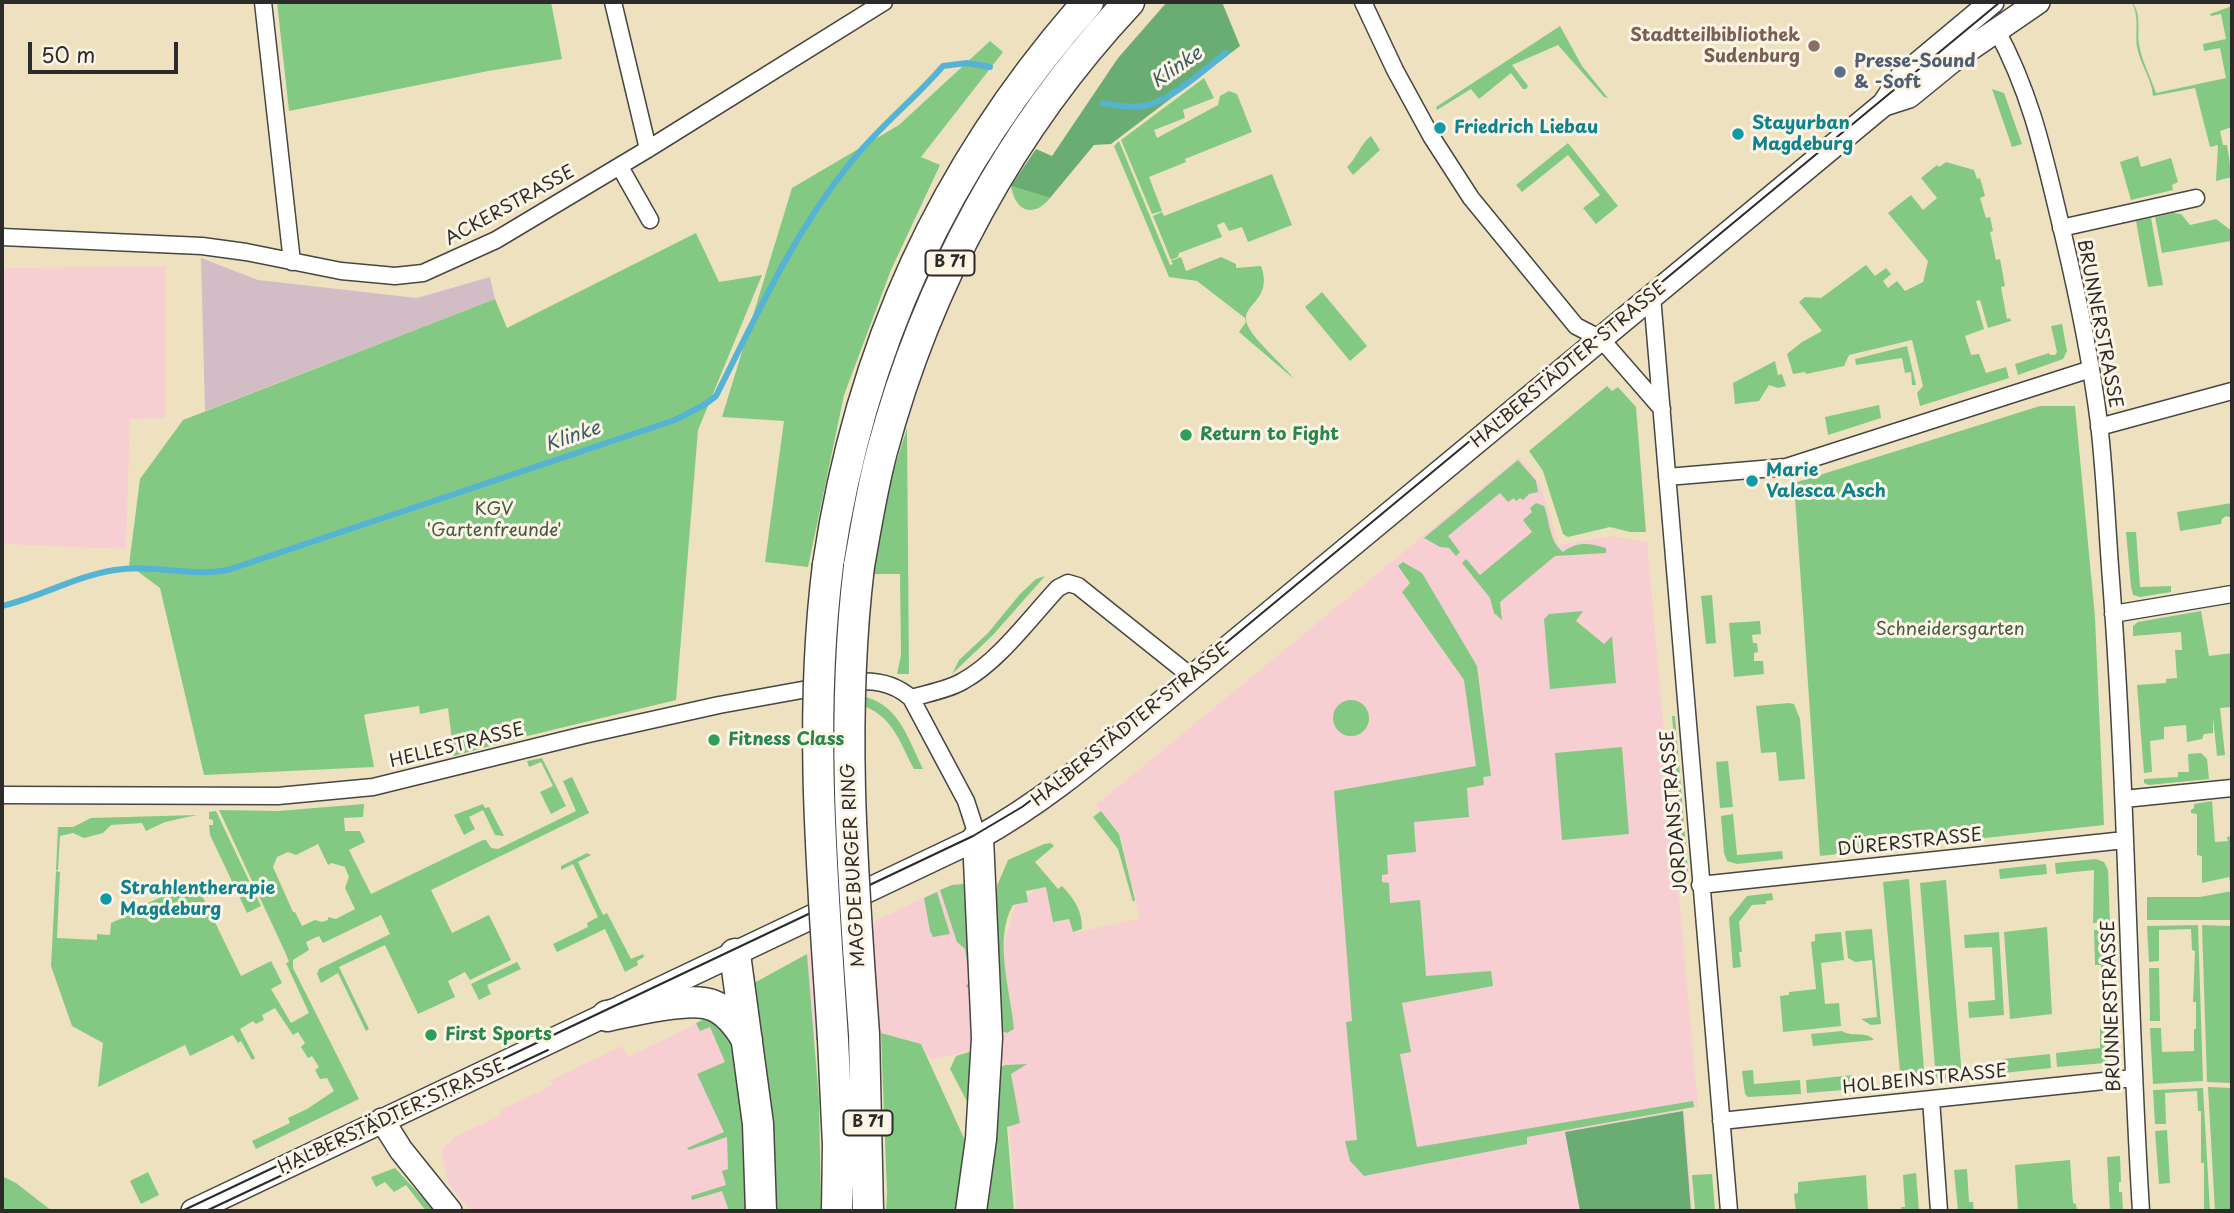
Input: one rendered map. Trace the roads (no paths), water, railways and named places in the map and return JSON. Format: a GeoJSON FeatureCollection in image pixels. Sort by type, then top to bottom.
{"type":"FeatureCollection","features":[{"type":"Feature","properties":{"kind":"highway","name":"MAGDEBURGER RING"},"geometry":{"type":"LineString","coordinates":[[837,1211],[838,1146],[817,754],[820,645],[828,565],[842,481],[863,403],[895,307],[926,241],[991,127],[1026,76],[1088,2]]}},
{"type":"Feature","properties":{"kind":"highway","name":"MAGDEBURGER RING"},"geometry":{"type":"LineString","coordinates":[[868,1211],[864,1034],[851,836],[849,737],[850,666],[859,566],[873,489],[892,416],[926,318],[954,256],[987,194],[1040,111],[1129,2]]}},
{"type":"Feature","properties":{"kind":"highway"},"geometry":{"type":"LineString","coordinates":[[971,1211],[981,1139],[986,1053],[986,989],[978,838]]}},
{"type":"Feature","properties":{"kind":"highway"},"geometry":{"type":"LineString","coordinates":[[735,954],[758,1124],[761,1211]]}},
{"type":"Feature","properties":{"kind":"highway"},"geometry":{"type":"LineString","coordinates":[[607,1016],[651,1008],[706,1003],[719,1008],[735,1021],[748,1044]]}},
{"type":"Feature","properties":{"kind":"main road","name":"HALBERSTÄDTER STRASSE"},"geometry":{"type":"LineString","coordinates":[[193,1211],[978,838],[1042,799],[1884,104],[1901,78],[1992,2]]}},
{"type":"Feature","properties":{"kind":"main road","name":"HALBERSTÄDTER STRASSE"},"geometry":{"type":"LineString","coordinates":[[1884,104],[1909,96],[1996,29],[2038,2]]}},
{"type":"Feature","properties":{"kind":"main road"},"geometry":{"type":"LineString","coordinates":[[382,1121],[401,1150],[450,1211]]}},
{"type":"Feature","properties":{"kind":"street"},"geometry":{"type":"LineString","coordinates":[[263,2],[292,262]]}},
{"type":"Feature","properties":{"kind":"street"},"geometry":{"type":"LineString","coordinates":[[613,2],[648,149]]}},
{"type":"Feature","properties":{"kind":"street","name":"ACKERSTRASSE"},"geometry":{"type":"LineString","coordinates":[[2,237],[202,246],[246,251],[341,271],[382,275],[423,272],[496,240],[620,167],[884,2]]}},
{"type":"Feature","properties":{"kind":"street"},"geometry":{"type":"LineString","coordinates":[[1363,2],[1395,70],[1431,136],[1471,198],[1576,326],[1601,340],[1662,410]]}},
{"type":"Feature","properties":{"kind":"street","name":"BRUNNERSTRASSE"},"geometry":{"type":"LineString","coordinates":[[1996,29],[2034,117],[2049,167],[2091,369],[2099,427],[2124,799],[2133,1078],[2141,1211]]}},
{"type":"Feature","properties":{"kind":"street"},"geometry":{"type":"LineString","coordinates":[[620,167],[650,220]]}},
{"type":"Feature","properties":{"kind":"street","name":"BRUNNERSTRASSE"},"geometry":{"type":"LineString","coordinates":[[2062,228],[2196,198]]}},
{"type":"Feature","properties":{"kind":"street","name":"JORDANSTRASSE"},"geometry":{"type":"LineString","coordinates":[[1652,296],[1729,1211]]}},
{"type":"Feature","properties":{"kind":"street"},"geometry":{"type":"LineString","coordinates":[[1667,477],[1786,467],[2091,369]]}},
{"type":"Feature","properties":{"kind":"street","name":"BRUNNERSTRASSE"},"geometry":{"type":"LineString","coordinates":[[2099,427],[2232,391]]}},
{"type":"Feature","properties":{"kind":"street"},"geometry":{"type":"LineString","coordinates":[[978,838],[966,801],[911,698],[961,683],[972,676],[994,657],[1058,588],[1068,583],[1078,586],[1192,677]]}},
{"type":"Feature","properties":{"kind":"street"},"geometry":{"type":"LineString","coordinates":[[2113,614],[2232,594]]}},
{"type":"Feature","properties":{"kind":"street","name":"HELLESTRASSE"},"geometry":{"type":"LineString","coordinates":[[2,795],[278,796],[327,792],[407,780],[523,749],[793,690],[872,681],[889,684],[911,698]]}},
{"type":"Feature","properties":{"kind":"street"},"geometry":{"type":"LineString","coordinates":[[2124,799],[2232,788]]}},
{"type":"Feature","properties":{"kind":"street","name":"DÜRERSTRASSE"},"geometry":{"type":"LineString","coordinates":[[1700,885],[2125,840]]}},
{"type":"Feature","properties":{"kind":"street","name":"HOLBEINSTRASSE"},"geometry":{"type":"LineString","coordinates":[[1721,1121],[2133,1078]]}},
{"type":"Feature","properties":{"kind":"street"},"geometry":{"type":"LineString","coordinates":[[1931,1099],[1939,1211]]}},
{"type":"Feature","properties":{"kind":"waterway","name":"Klinke"},"geometry":{"type":"LineString","coordinates":[[1103,103],[1132,107],[1152,104],[1175,92],[1226,53]]}},
{"type":"Feature","properties":{"kind":"waterway","name":"Klinke"},"geometry":{"type":"LineString","coordinates":[[2,606],[86,577],[115,570],[228,570],[675,420],[704,405],[716,396],[776,278],[809,221],[858,153],[943,66],[967,63],[990,67]]}},
{"type":"Feature","properties":{"kind":"tram line"},"geometry":{"type":"LineString","coordinates":[[182,1211],[973,836],[1022,807],[1087,758],[2000,2]]}},
{"type":"Feature","properties":{"kind":"tram line"},"geometry":{"type":"LineString","coordinates":[[206,1211],[548,1050]]}},
{"type":"Feature","properties":{"kind":"place","name":"Stadtteilbibliothek Sudenburg"},"geometry":{"type":"Point","coordinates":[1814,46]}},
{"type":"Feature","properties":{"kind":"place","name":"Presse-Sound & -Soft"},"geometry":{"type":"Point","coordinates":[1840,72]}},
{"type":"Feature","properties":{"kind":"place","name":"Friedrich Liebau"},"geometry":{"type":"Point","coordinates":[1440,128]}},
{"type":"Feature","properties":{"kind":"place","name":"Stayurban Magdeburg"},"geometry":{"type":"Point","coordinates":[1738,134]}},
{"type":"Feature","properties":{"kind":"place","name":"Return to Fight"},"geometry":{"type":"Point","coordinates":[1186,435]}},
{"type":"Feature","properties":{"kind":"place","name":"Marie Valesca Asch"},"geometry":{"type":"Point","coordinates":[1752,481]}},
{"type":"Feature","properties":{"kind":"place","name":"Fitness Class"},"geometry":{"type":"Point","coordinates":[714,740]}},
{"type":"Feature","properties":{"kind":"place","name":"Strahlentherapie Magdeburg"},"geometry":{"type":"Point","coordinates":[106,899]}},
{"type":"Feature","properties":{"kind":"place","name":"First Sports"},"geometry":{"type":"Point","coordinates":[431,1035]}},
{"type":"Feature","properties":{"kind":"park label","name":"KGV 'Gartenfreunde'"},"geometry":{"type":"Point","coordinates":[494,520]}},
{"type":"Feature","properties":{"kind":"park label","name":"Schneidersgarten"},"geometry":{"type":"Point","coordinates":[1950,630]}}]}
